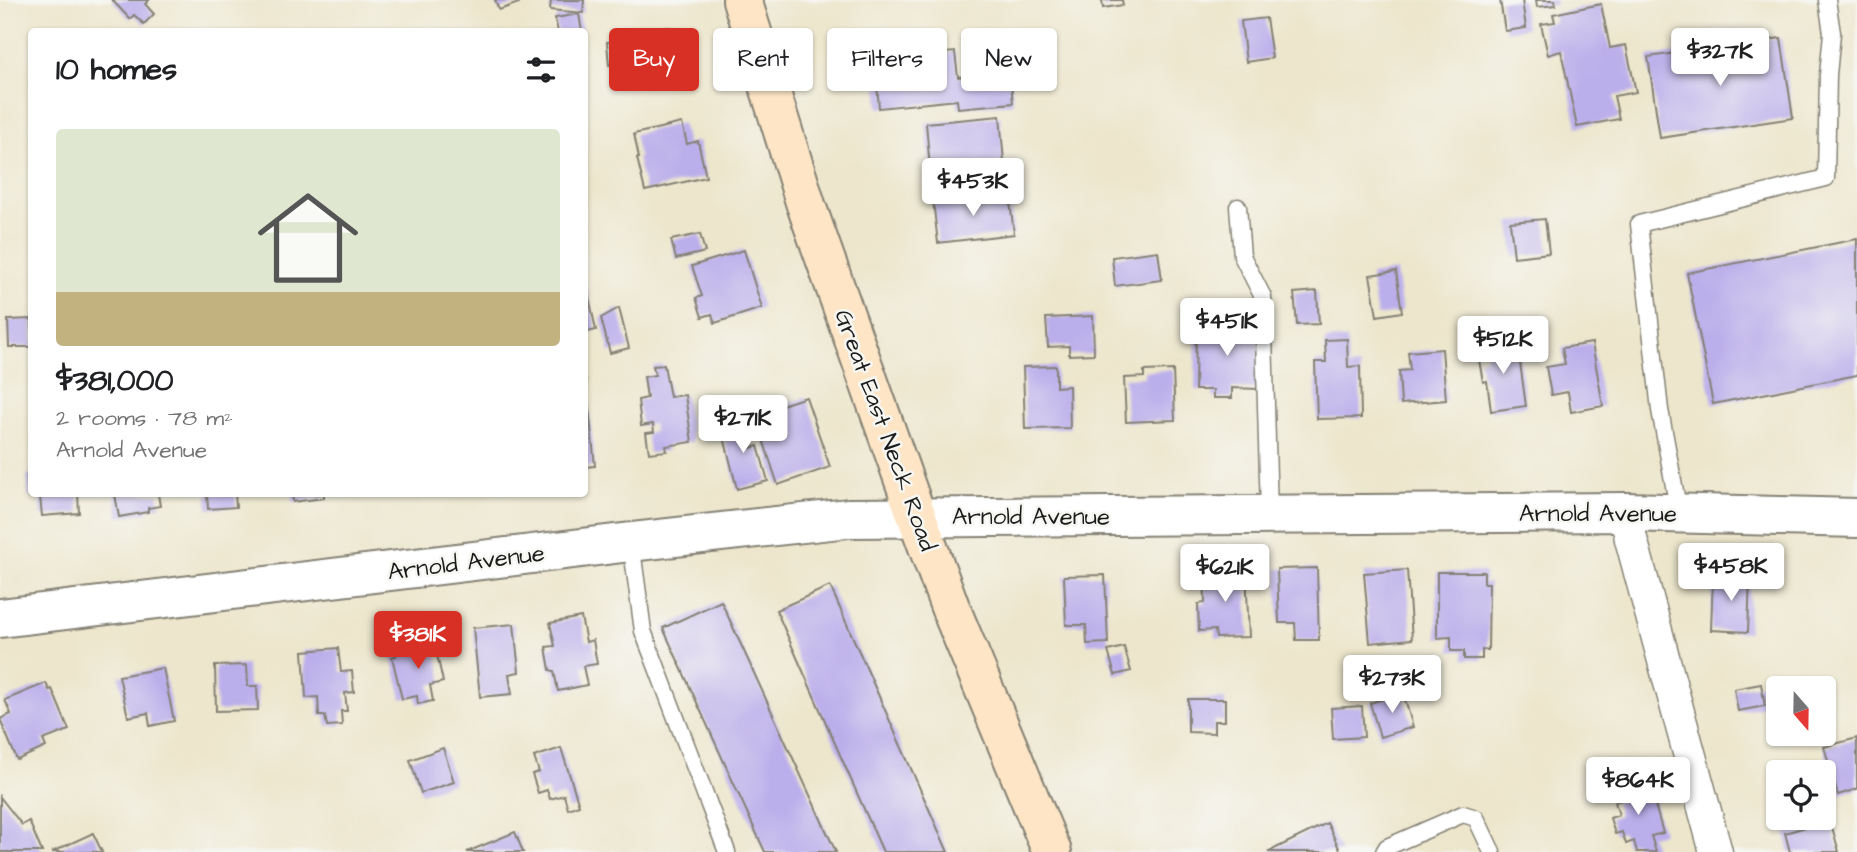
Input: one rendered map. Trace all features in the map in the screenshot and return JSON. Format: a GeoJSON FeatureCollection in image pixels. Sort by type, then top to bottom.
{"type":"FeatureCollection","features":[{"type":"Feature","properties":{"kind":"main road","name":"Great East Neck Road"},"geometry":{"type":"LineString","coordinates":[[742,0],[806,205],[917,517],[950,607],[1052,852]]}},
{"type":"Feature","properties":{"kind":"street","name":"Arnold Avenue"},"geometry":{"type":"LineString","coordinates":[[0,618],[849,518],[1626,512],[1857,518]]}},
{"type":"Feature","properties":{"kind":"street"},"geometry":{"type":"LineString","coordinates":[[1626,512],[1716,852]]}},
{"type":"Feature","properties":{"kind":"lane"},"geometry":{"type":"LineString","coordinates":[[1679,513],[1660,410],[1639,224],[1826,177],[1828,75],[1832,33],[1827,0]]}},
{"type":"Feature","properties":{"kind":"lane"},"geometry":{"type":"LineString","coordinates":[[1238,207],[1242,256],[1263,297],[1269,514]]}},
{"type":"Feature","properties":{"kind":"lane"},"geometry":{"type":"LineString","coordinates":[[631,542],[643,631],[727,852]]}},
{"type":"Feature","properties":{"kind":"lane"},"geometry":{"type":"LineString","coordinates":[[1384,852],[1387,847],[1463,814],[1476,818],[1492,852]]}},
{"type":"Feature","properties":{"kind":"building"},"geometry":{"type":"Polygon","coordinates":[[[112,0],[149,0],[145,4],[154,14],[144,24],[134,15],[130,19],[112,0]]]}},
{"type":"Feature","properties":{"kind":"building"},"geometry":{"type":"Polygon","coordinates":[[[495,0],[518,0],[519,3],[499,10],[495,0]]]}},
{"type":"Feature","properties":{"kind":"building"},"geometry":{"type":"Polygon","coordinates":[[[551,0],[584,0],[583,13],[550,10],[551,0]]]}},
{"type":"Feature","properties":{"kind":"building"},"geometry":{"type":"Polygon","coordinates":[[[1102,0],[1122,0],[1123,5],[1103,8],[1102,0]]]}},
{"type":"Feature","properties":{"kind":"building"},"geometry":{"type":"Polygon","coordinates":[[[1500,0],[1522,0],[1526,28],[1505,31],[1500,0]]]}},
{"type":"Feature","properties":{"kind":"building"},"geometry":{"type":"Polygon","coordinates":[[[1536,0],[1555,0],[1556,5],[1537,7],[1536,0]]]}},
{"type":"Feature","properties":{"kind":"building"},"geometry":{"type":"Polygon","coordinates":[[[1601,4],[1610,48],[1626,45],[1636,92],[1614,96],[1619,119],[1577,127],[1561,51],[1548,55],[1541,24],[1555,22],[1553,14],[1601,4]]]}},
{"type":"Feature","properties":{"kind":"building"},"geometry":{"type":"Polygon","coordinates":[[[579,14],[581,28],[557,28],[555,18],[579,14]]]}},
{"type":"Feature","properties":{"kind":"building"},"geometry":{"type":"Polygon","coordinates":[[[1266,18],[1272,58],[1246,62],[1241,21],[1266,18]]]}},
{"type":"Feature","properties":{"kind":"building"},"geometry":{"type":"Polygon","coordinates":[[[1781,38],[1793,118],[1660,138],[1648,57],[1781,38]]]}},
{"type":"Feature","properties":{"kind":"building"},"geometry":{"type":"Polygon","coordinates":[[[955,52],[958,77],[961,77],[961,91],[1012,91],[1013,103],[958,108],[957,100],[879,108],[878,91],[947,91],[947,53],[955,52]]]}},
{"type":"Feature","properties":{"kind":"building"},"geometry":{"type":"Polygon","coordinates":[[[1000,116],[1004,162],[930,169],[926,123],[1000,116]]]}},
{"type":"Feature","properties":{"kind":"building"},"geometry":{"type":"Polygon","coordinates":[[[682,123],[687,144],[698,141],[706,177],[645,191],[634,134],[682,123]]]}},
{"type":"Feature","properties":{"kind":"building"},"geometry":{"type":"Polygon","coordinates":[[[1009,193],[1014,234],[938,243],[933,201],[1009,193]]]}},
{"type":"Feature","properties":{"kind":"building"},"geometry":{"type":"Polygon","coordinates":[[[1545,219],[1549,253],[1514,257],[1510,222],[1545,219]]]}},
{"type":"Feature","properties":{"kind":"building"},"geometry":{"type":"Polygon","coordinates":[[[700,234],[705,252],[676,259],[671,240],[700,234]]]}},
{"type":"Feature","properties":{"kind":"building"},"geometry":{"type":"Polygon","coordinates":[[[1857,239],[1857,375],[1713,404],[1687,273],[1857,239]]]}},
{"type":"Feature","properties":{"kind":"building"},"geometry":{"type":"Polygon","coordinates":[[[744,250],[762,308],[715,323],[712,314],[702,317],[696,298],[702,296],[692,266],[744,250]]]}},
{"type":"Feature","properties":{"kind":"building"},"geometry":{"type":"Polygon","coordinates":[[[1158,251],[1162,280],[1115,286],[1112,257],[1158,251]]]}},
{"type":"Feature","properties":{"kind":"building"},"geometry":{"type":"Polygon","coordinates":[[[1396,271],[1402,312],[1377,316],[1370,275],[1396,271]]]}},
{"type":"Feature","properties":{"kind":"building"},"geometry":{"type":"Polygon","coordinates":[[[1317,291],[1319,324],[1297,325],[1294,293],[1317,291]]]}},
{"type":"Feature","properties":{"kind":"building"},"geometry":{"type":"Polygon","coordinates":[[[588,293],[596,330],[588,332],[588,293]]]}},
{"type":"Feature","properties":{"kind":"building"},"geometry":{"type":"Polygon","coordinates":[[[619,308],[629,348],[610,353],[601,318],[619,308]]]}},
{"type":"Feature","properties":{"kind":"building"},"geometry":{"type":"Polygon","coordinates":[[[1093,316],[1094,354],[1069,355],[1069,346],[1048,347],[1046,318],[1093,316]]]}},
{"type":"Feature","properties":{"kind":"building"},"geometry":{"type":"Polygon","coordinates":[[[1223,317],[1241,318],[1241,325],[1260,326],[1258,389],[1232,388],[1232,398],[1213,398],[1213,390],[1195,390],[1196,326],[1222,327],[1223,317]]]}},
{"type":"Feature","properties":{"kind":"building"},"geometry":{"type":"Polygon","coordinates":[[[28,319],[28,347],[9,347],[8,320],[28,319]]]}},
{"type":"Feature","properties":{"kind":"building"},"geometry":{"type":"Polygon","coordinates":[[[1347,339],[1348,367],[1360,366],[1361,418],[1317,419],[1315,362],[1326,362],[1325,340],[1347,339]]]}},
{"type":"Feature","properties":{"kind":"building"},"geometry":{"type":"Polygon","coordinates":[[[1517,341],[1526,406],[1491,411],[1487,381],[1483,382],[1479,360],[1486,359],[1484,345],[1517,341]]]}},
{"type":"Feature","properties":{"kind":"building"},"geometry":{"type":"Polygon","coordinates":[[[1592,343],[1603,406],[1571,412],[1568,392],[1551,395],[1546,367],[1565,364],[1562,348],[1592,343]]]}},
{"type":"Feature","properties":{"kind":"building"},"geometry":{"type":"Polygon","coordinates":[[[1442,349],[1446,400],[1401,404],[1399,371],[1410,370],[1408,352],[1442,349]]]}},
{"type":"Feature","properties":{"kind":"building"},"geometry":{"type":"Polygon","coordinates":[[[664,365],[670,397],[685,395],[692,442],[666,446],[667,451],[649,453],[646,433],[654,432],[653,424],[641,426],[638,400],[647,398],[644,377],[655,375],[653,366],[664,365]]]}},
{"type":"Feature","properties":{"kind":"building"},"geometry":{"type":"Polygon","coordinates":[[[1056,366],[1056,387],[1069,386],[1070,428],[1025,429],[1023,367],[1056,366]]]}},
{"type":"Feature","properties":{"kind":"building"},"geometry":{"type":"Polygon","coordinates":[[[1173,370],[1175,420],[1126,422],[1124,378],[1144,377],[1144,371],[1173,370]]]}},
{"type":"Feature","properties":{"kind":"building"},"geometry":{"type":"Polygon","coordinates":[[[806,397],[830,467],[778,485],[752,406],[776,398],[779,406],[806,397]]]}},
{"type":"Feature","properties":{"kind":"building"},"geometry":{"type":"Polygon","coordinates":[[[588,398],[595,466],[588,467],[588,398]]]}},
{"type":"Feature","properties":{"kind":"building"},"geometry":{"type":"Polygon","coordinates":[[[744,418],[751,448],[758,446],[768,481],[737,489],[721,425],[744,418]]]}},
{"type":"Feature","properties":{"kind":"building"},"geometry":{"type":"Polygon","coordinates":[[[40,497],[78,497],[79,513],[42,516],[40,497]]]}},
{"type":"Feature","properties":{"kind":"building"},"geometry":{"type":"Polygon","coordinates":[[[116,497],[158,497],[160,506],[148,508],[148,512],[119,517],[116,497]]]}},
{"type":"Feature","properties":{"kind":"building"},"geometry":{"type":"Polygon","coordinates":[[[207,497],[235,497],[236,507],[208,509],[207,497]]]}},
{"type":"Feature","properties":{"kind":"building"},"geometry":{"type":"Polygon","coordinates":[[[292,497],[324,497],[324,498],[293,502],[292,497]]]}},
{"type":"Feature","properties":{"kind":"building"},"geometry":{"type":"Polygon","coordinates":[[[1317,568],[1319,640],[1296,640],[1295,623],[1279,623],[1277,569],[1317,568]]]}},
{"type":"Feature","properties":{"kind":"building"},"geometry":{"type":"Polygon","coordinates":[[[1246,570],[1249,637],[1216,638],[1215,630],[1199,631],[1198,604],[1205,603],[1204,572],[1246,570]]]}},
{"type":"Feature","properties":{"kind":"building"},"geometry":{"type":"Polygon","coordinates":[[[1407,570],[1412,639],[1370,643],[1364,573],[1407,570]]]}},
{"type":"Feature","properties":{"kind":"building"},"geometry":{"type":"Polygon","coordinates":[[[1437,572],[1484,572],[1484,583],[1489,583],[1488,650],[1482,650],[1482,659],[1464,659],[1464,651],[1451,651],[1451,637],[1437,638],[1437,572]]]}},
{"type":"Feature","properties":{"kind":"building"},"geometry":{"type":"Polygon","coordinates":[[[1105,575],[1108,643],[1087,644],[1086,625],[1066,625],[1064,576],[1105,575]]]}},
{"type":"Feature","properties":{"kind":"building"},"geometry":{"type":"Polygon","coordinates":[[[1713,575],[1750,576],[1748,632],[1711,630],[1713,575]]]}},
{"type":"Feature","properties":{"kind":"building"},"geometry":{"type":"Polygon","coordinates":[[[830,586],[948,852],[883,852],[776,610],[830,586]]]}},
{"type":"Feature","properties":{"kind":"building"},"geometry":{"type":"Polygon","coordinates":[[[721,601],[836,852],[765,852],[663,628],[721,601]]]}},
{"type":"Feature","properties":{"kind":"building"},"geometry":{"type":"Polygon","coordinates":[[[581,617],[586,642],[593,640],[597,664],[583,666],[587,685],[558,691],[554,671],[550,670],[546,647],[555,646],[550,623],[581,617]]]}},
{"type":"Feature","properties":{"kind":"building"},"geometry":{"type":"Polygon","coordinates":[[[514,624],[519,672],[509,674],[512,694],[480,697],[473,628],[514,624]]]}},
{"type":"Feature","properties":{"kind":"building"},"geometry":{"type":"Polygon","coordinates":[[[434,641],[443,682],[430,685],[433,701],[418,704],[417,696],[402,699],[392,657],[396,656],[395,650],[434,641]]]}},
{"type":"Feature","properties":{"kind":"building"},"geometry":{"type":"Polygon","coordinates":[[[1124,647],[1131,671],[1115,675],[1108,651],[1124,647]]]}},
{"type":"Feature","properties":{"kind":"building"},"geometry":{"type":"Polygon","coordinates":[[[338,648],[341,672],[352,671],[354,692],[345,693],[347,711],[341,711],[342,725],[327,726],[325,716],[319,716],[318,697],[306,698],[303,651],[338,648]]]}},
{"type":"Feature","properties":{"kind":"building"},"geometry":{"type":"Polygon","coordinates":[[[247,665],[248,686],[257,686],[258,710],[216,711],[215,666],[247,665]]]}},
{"type":"Feature","properties":{"kind":"building"},"geometry":{"type":"Polygon","coordinates":[[[163,668],[174,721],[150,726],[148,713],[128,717],[119,676],[163,668]]]}},
{"type":"Feature","properties":{"kind":"building"},"geometry":{"type":"Polygon","coordinates":[[[46,683],[49,690],[52,689],[69,730],[43,740],[46,747],[17,760],[0,719],[11,714],[5,700],[46,683]]]}},
{"type":"Feature","properties":{"kind":"building"},"geometry":{"type":"Polygon","coordinates":[[[1761,684],[1765,706],[1738,711],[1734,689],[1761,684]]]}},
{"type":"Feature","properties":{"kind":"building"},"geometry":{"type":"Polygon","coordinates":[[[1403,693],[1413,727],[1380,737],[1370,703],[1403,693]]]}},
{"type":"Feature","properties":{"kind":"building"},"geometry":{"type":"Polygon","coordinates":[[[1188,699],[1225,699],[1225,721],[1214,721],[1214,733],[1188,732],[1188,699]]]}},
{"type":"Feature","properties":{"kind":"building"},"geometry":{"type":"Polygon","coordinates":[[[1362,706],[1364,737],[1333,739],[1331,708],[1362,706]]]}},
{"type":"Feature","properties":{"kind":"building"},"geometry":{"type":"Polygon","coordinates":[[[1857,738],[1857,789],[1838,795],[1836,760],[1828,760],[1824,747],[1836,746],[1836,744],[1857,738]]]}},
{"type":"Feature","properties":{"kind":"building"},"geometry":{"type":"Polygon","coordinates":[[[443,748],[454,782],[421,793],[410,760],[443,748]]]}},
{"type":"Feature","properties":{"kind":"building"},"geometry":{"type":"Polygon","coordinates":[[[561,748],[579,805],[568,809],[564,795],[550,799],[547,790],[538,793],[532,774],[539,772],[534,757],[561,748]]]}},
{"type":"Feature","properties":{"kind":"building"},"geometry":{"type":"Polygon","coordinates":[[[1648,780],[1663,833],[1651,836],[1656,852],[1637,852],[1634,841],[1626,844],[1622,832],[1615,834],[1610,818],[1619,815],[1615,802],[1626,798],[1623,787],[1648,780]]]}},
{"type":"Feature","properties":{"kind":"building"},"geometry":{"type":"Polygon","coordinates":[[[0,797],[22,825],[29,821],[42,852],[0,852],[0,797]]]}},
{"type":"Feature","properties":{"kind":"building"},"geometry":{"type":"Polygon","coordinates":[[[1327,823],[1341,852],[1268,852],[1327,823]]]}},
{"type":"Feature","properties":{"kind":"building"},"geometry":{"type":"Polygon","coordinates":[[[1795,830],[1833,830],[1839,852],[1790,852],[1785,833],[1795,830]]]}},
{"type":"Feature","properties":{"kind":"building"},"geometry":{"type":"Polygon","coordinates":[[[515,832],[523,852],[467,852],[515,832]]]}},
{"type":"Feature","properties":{"kind":"building"},"geometry":{"type":"Polygon","coordinates":[[[93,833],[102,852],[52,852],[93,833]]]}}]}
